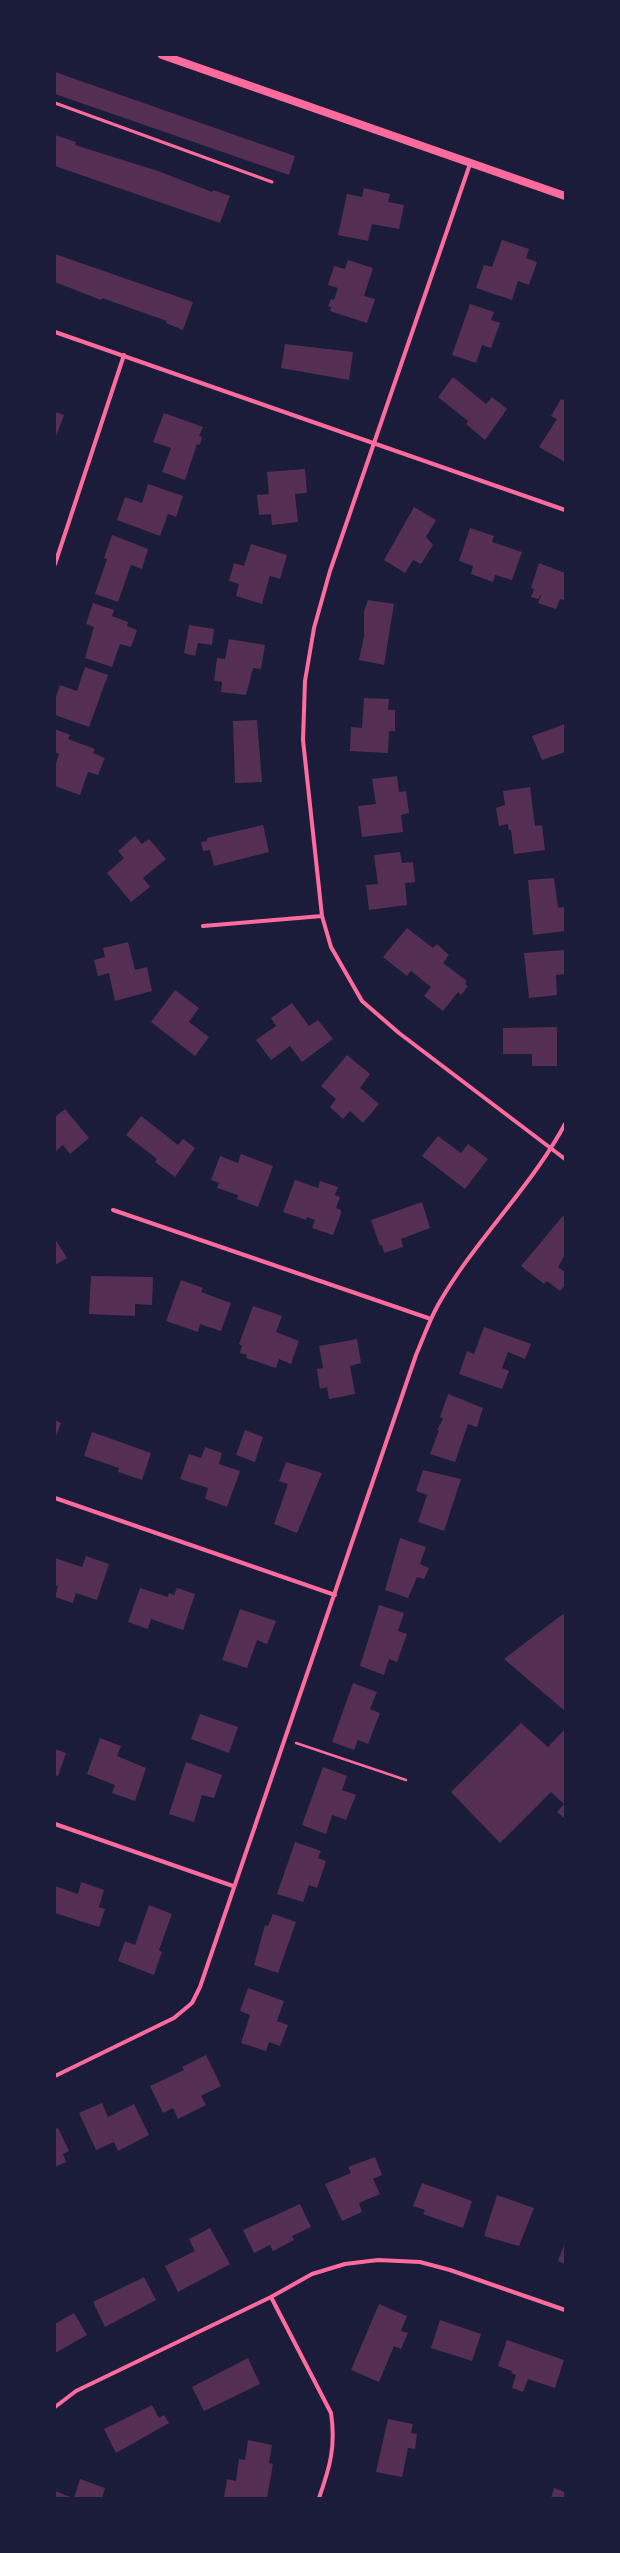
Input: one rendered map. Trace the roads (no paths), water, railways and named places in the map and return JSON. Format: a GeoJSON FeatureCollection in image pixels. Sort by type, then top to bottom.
{"type":"FeatureCollection","features":[{"type":"Feature","properties":{"kind":"main road"},"geometry":{"type":"LineString","coordinates":[[162,55],[565,196]]}},
{"type":"Feature","properties":{"kind":"street"},"geometry":{"type":"LineString","coordinates":[[470,164],[330,571],[314,628],[306,681],[304,740],[322,916],[331,948],[362,1001],[399,1033],[565,1159]]}},
{"type":"Feature","properties":{"kind":"street"},"geometry":{"type":"LineString","coordinates":[[55,332],[565,510]]}},
{"type":"Feature","properties":{"kind":"street"},"geometry":{"type":"LineString","coordinates":[[55,564],[124,355]]}},
{"type":"Feature","properties":{"kind":"street"},"geometry":{"type":"LineString","coordinates":[[203,926],[322,916]]}},
{"type":"Feature","properties":{"kind":"street"},"geometry":{"type":"LineString","coordinates":[[55,2076],[174,2018],[192,2003],[200,1987],[233,1886],[335,1594],[416,1355],[431,1319],[454,1281],[552,1149],[565,1124]]}},
{"type":"Feature","properties":{"kind":"street"},"geometry":{"type":"LineString","coordinates":[[113,1210],[431,1319]]}},
{"type":"Feature","properties":{"kind":"street"},"geometry":{"type":"LineString","coordinates":[[55,1498],[335,1594]]}},
{"type":"Feature","properties":{"kind":"street"},"geometry":{"type":"LineString","coordinates":[[55,1824],[233,1886]]}},
{"type":"Feature","properties":{"kind":"street"},"geometry":{"type":"LineString","coordinates":[[55,2407],[76,2391],[271,2297],[312,2274],[345,2264],[378,2260],[420,2262],[450,2270],[565,2310]]}},
{"type":"Feature","properties":{"kind":"street"},"geometry":{"type":"LineString","coordinates":[[271,2297],[331,2413],[334,2432],[332,2462],[319,2498]]}},
{"type":"Feature","properties":{"kind":"lane"},"geometry":{"type":"LineString","coordinates":[[55,104],[272,182]]}}]}
